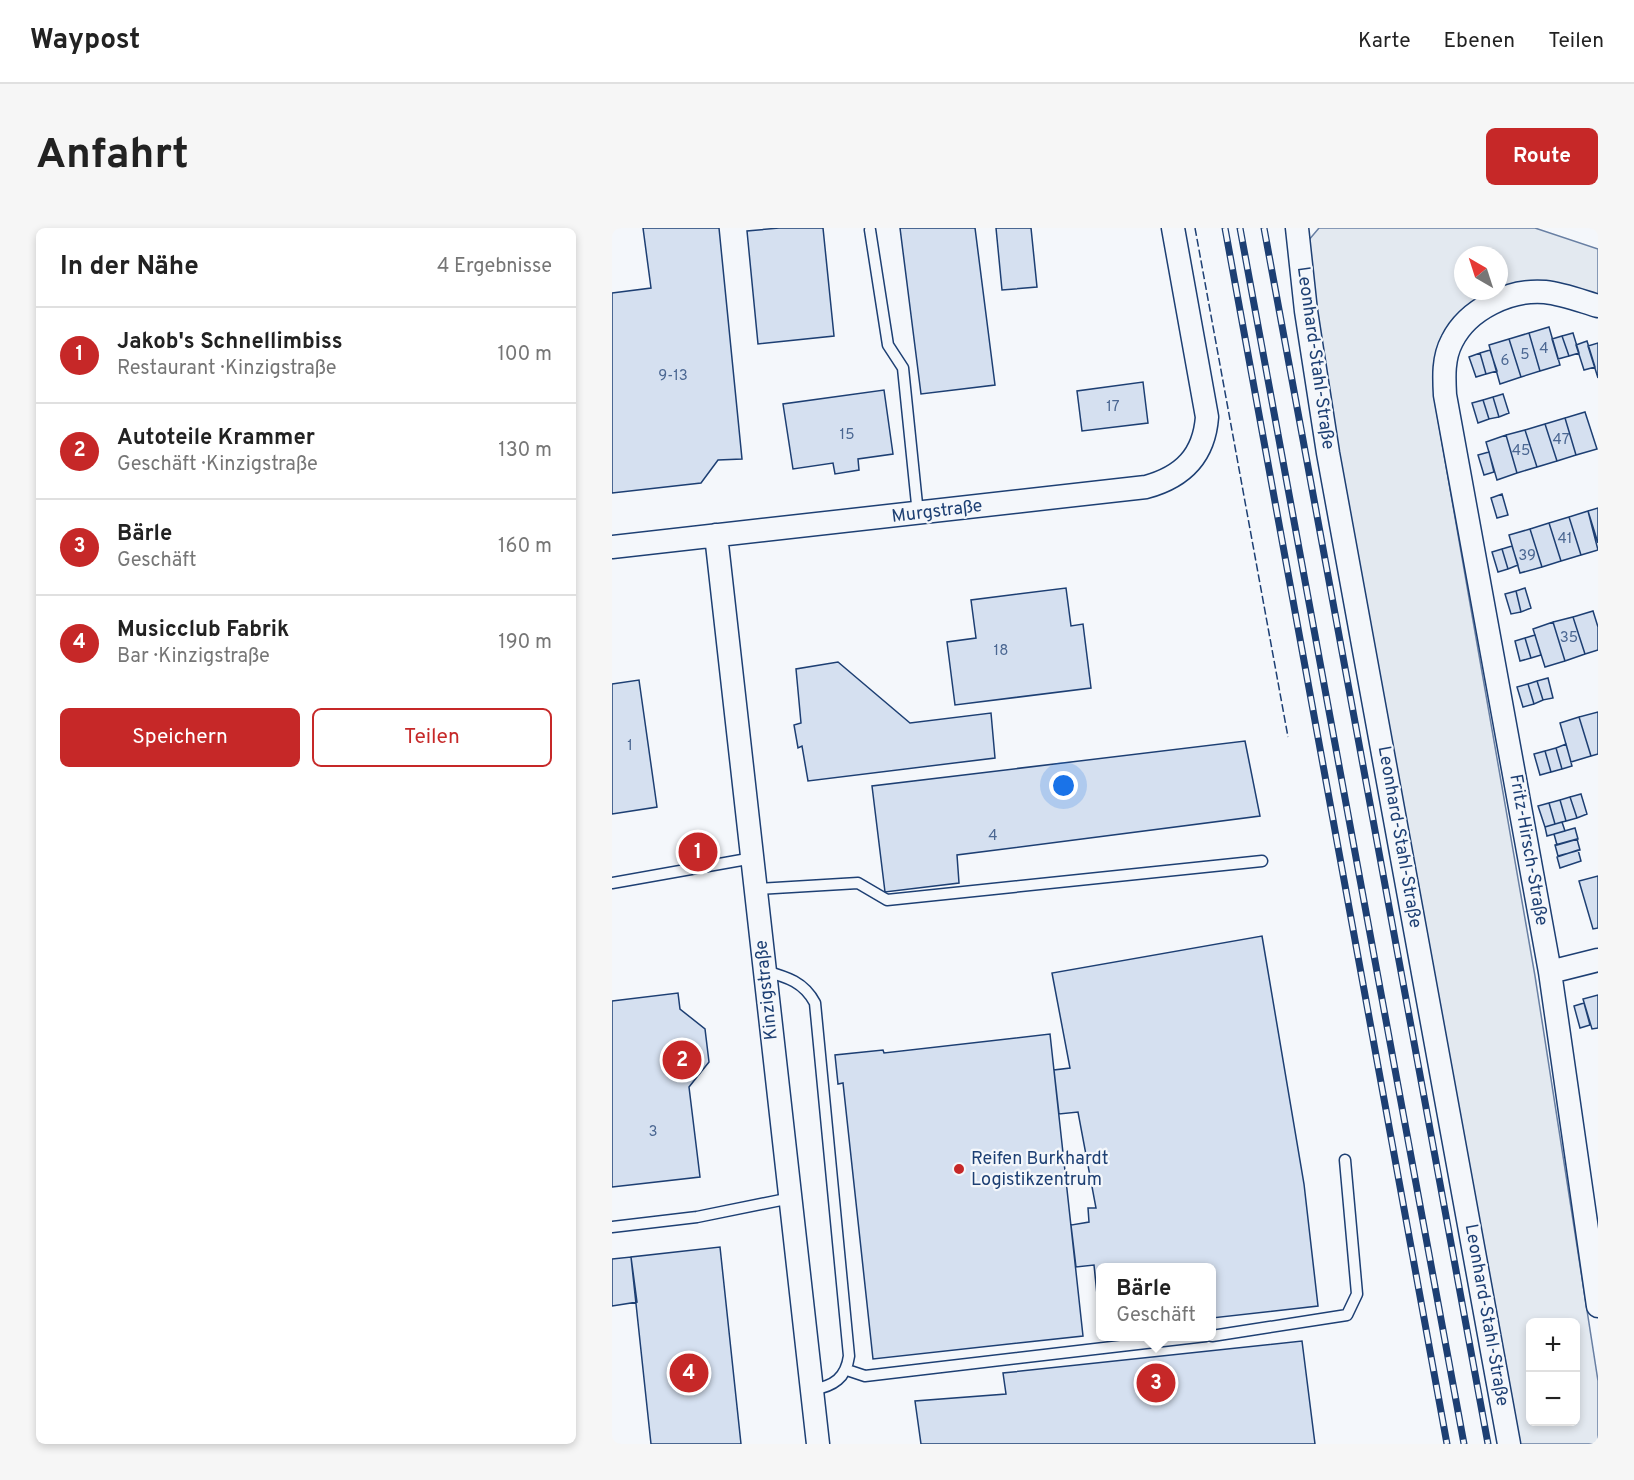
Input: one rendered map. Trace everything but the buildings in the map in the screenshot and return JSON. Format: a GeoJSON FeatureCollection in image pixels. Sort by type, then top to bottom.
{"type":"FeatureCollection","features":[{"type":"Feature","properties":{"kind":"street","name":"Murgstraße"},"geometry":{"type":"LineString","coordinates":[[612,547],[918,515],[1146,487],[1166,482],[1179,474],[1201,448],[1206,431],[1207,402],[1173,228]]}},
{"type":"Feature","properties":{"kind":"street","name":"Leonhard-Stahl-Straße"},"geometry":{"type":"LineString","coordinates":[[1297,228],[1306,311],[1328,453],[1509,1444]]}},
{"type":"Feature","properties":{"kind":"street","name":"Fritz-Hirsch-Straße"},"geometry":{"type":"LineString","coordinates":[[1598,306],[1545,292],[1509,296],[1492,303],[1462,326],[1452,341],[1444,376],[1445,395],[1550,972],[1596,1272],[1598,1306]]}},
{"type":"Feature","properties":{"kind":"street","name":"Kinzigstraße"},"geometry":{"type":"LineString","coordinates":[[716,535],[818,1444]]}},
{"type":"Feature","properties":{"kind":"street"},"geometry":{"type":"LineString","coordinates":[[1550,972],[1598,960]]}},
{"type":"Feature","properties":{"kind":"lane"},"geometry":{"type":"LineString","coordinates":[[870,230],[888,345],[903,368],[918,515]]}},
{"type":"Feature","properties":{"kind":"lane"},"geometry":{"type":"LineString","coordinates":[[612,883],[753,858]]}},
{"type":"Feature","properties":{"kind":"lane"},"geometry":{"type":"LineString","coordinates":[[756,889],[858,883],[887,900],[1262,861]]}},
{"type":"Feature","properties":{"kind":"lane"},"geometry":{"type":"LineString","coordinates":[[765,971],[795,981],[809,992],[814,1003],[849,1356],[847,1370],[838,1381],[827,1387],[812,1390]]}},
{"type":"Feature","properties":{"kind":"lane"},"geometry":{"type":"LineString","coordinates":[[1216,1335],[1347,1315],[1357,1294],[1345,1160]]}},
{"type":"Feature","properties":{"kind":"lane"},"geometry":{"type":"LineString","coordinates":[[612,1227],[697,1217],[791,1198]]}},
{"type":"Feature","properties":{"kind":"lane"},"geometry":{"type":"LineString","coordinates":[[847,1370],[865,1376],[1163,1341]]}},
{"type":"Feature","properties":{"kind":"shaded area"},"geometry":{"type":"Polygon","coordinates":[[[1319,228],[1535,228],[1598,249],[1598,295],[1508,290],[1508,246],[1454,246],[1454,300],[1488,300],[1433,377],[1434,397],[1535,976],[1598,1381],[1598,1444],[1501,1444],[1313,311],[1308,241],[1319,228]]]}},
{"type":"Feature","properties":{"kind":"railway"},"geometry":{"type":"LineString","coordinates":[[1225,228],[1447,1444]]}},
{"type":"Feature","properties":{"kind":"railway"},"geometry":{"type":"LineString","coordinates":[[1240,228],[1464,1444]]}},
{"type":"Feature","properties":{"kind":"railway"},"geometry":{"type":"LineString","coordinates":[[1264,228],[1488,1444]]}},
{"type":"Feature","properties":{"kind":"fence"},"geometry":{"type":"LineString","coordinates":[[1195,228],[1288,737]]}},
{"type":"Feature","properties":{"kind":"place","name":"Jakob's Schnellimbiss"},"geometry":{"type":"Point","coordinates":[698,852]}},
{"type":"Feature","properties":{"kind":"place","name":"Autoteile Krammer"},"geometry":{"type":"Point","coordinates":[682,1060]}},
{"type":"Feature","properties":{"kind":"place","name":"Reifen Burkhardt Logistikzentrum"},"geometry":{"type":"Point","coordinates":[959,1169]}},
{"type":"Feature","properties":{"kind":"place","name":"Musicclub Fabrik"},"geometry":{"type":"Point","coordinates":[689,1373]}},
{"type":"Feature","properties":{"kind":"place","name":"Bärle"},"geometry":{"type":"Point","coordinates":[1156,1383]}}]}
